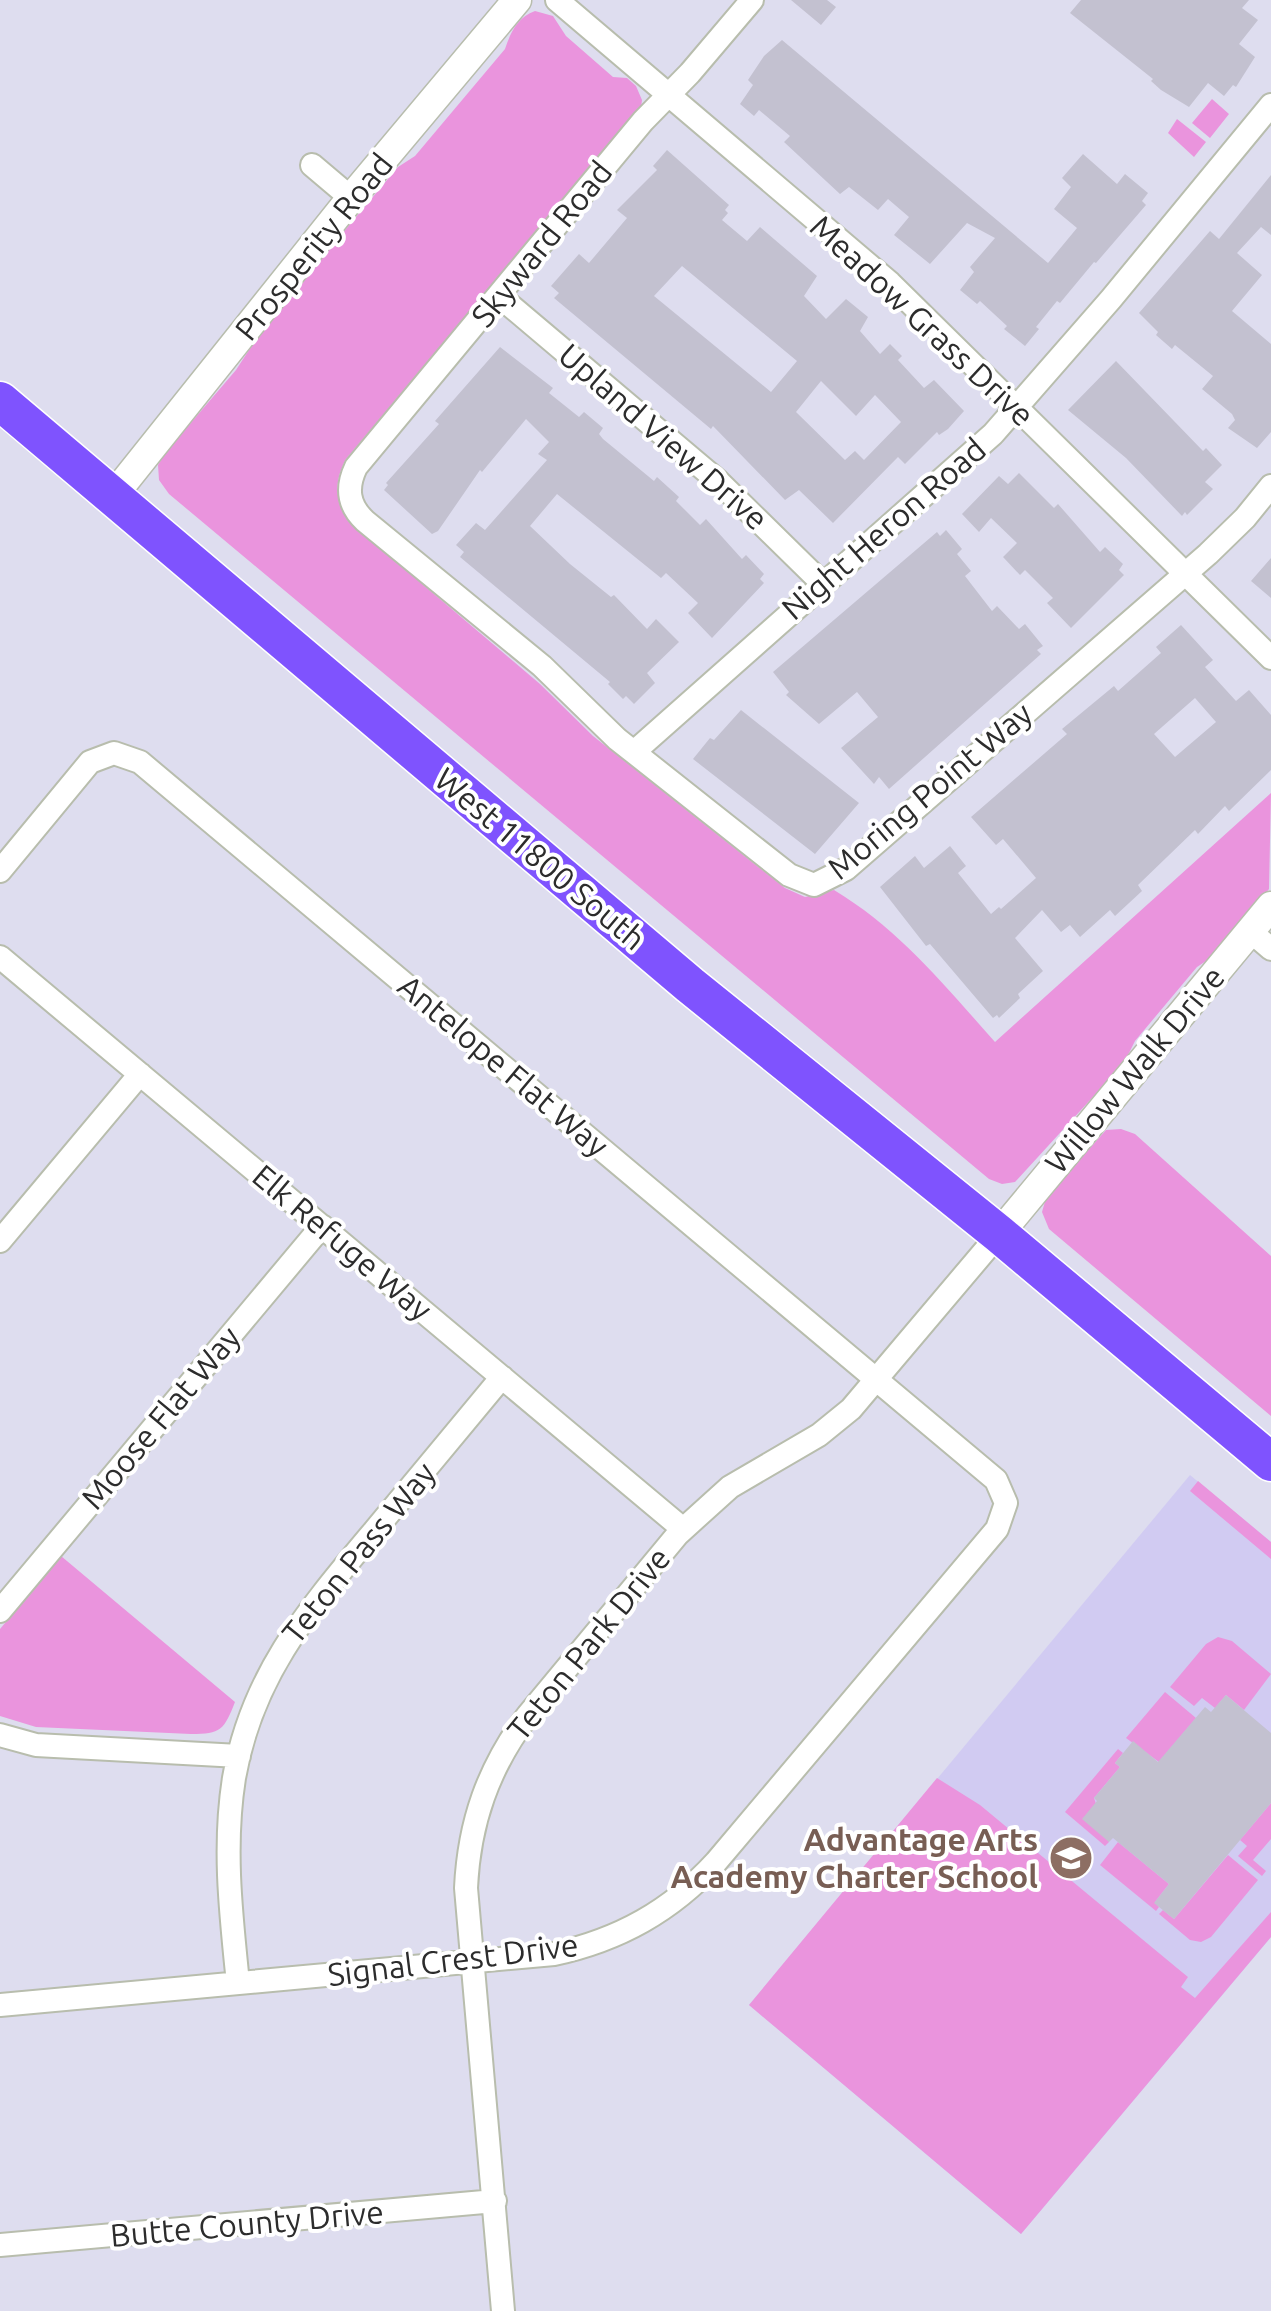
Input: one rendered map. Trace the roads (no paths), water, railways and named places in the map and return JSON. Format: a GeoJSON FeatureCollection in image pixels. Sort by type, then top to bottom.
{"type":"FeatureCollection","features":[{"type":"Feature","properties":{"kind":"main road","name":"West 11800 South"},"geometry":{"type":"LineString","coordinates":[[0,400],[690,985],[1271,1462]]}},
{"type":"Feature","properties":{"kind":"street","name":"Prosperity Road"},"geometry":{"type":"LineString","coordinates":[[113,496],[517,0]]}},
{"type":"Feature","properties":{"kind":"street","name":"Meadow Grass Drive"},"geometry":{"type":"LineString","coordinates":[[558,0],[890,282],[1271,658]]}},
{"type":"Feature","properties":{"kind":"street","name":"Skyward Road"},"geometry":{"type":"LineString","coordinates":[[349,497],[348,487],[356,467],[643,121],[752,0]]}},
{"type":"Feature","properties":{"kind":"street","name":"Night Heron Road"},"geometry":{"type":"LineString","coordinates":[[634,752],[993,434],[1271,105]]}},
{"type":"Feature","properties":{"kind":"street"},"geometry":{"type":"LineString","coordinates":[[312,165],[352,198]]}},
{"type":"Feature","properties":{"kind":"street","name":"Upland View Drive"},"geometry":{"type":"LineString","coordinates":[[499,296],[718,481],[822,583]]}},
{"type":"Feature","properties":{"kind":"street","name":"Moring Point Way"},"geometry":{"type":"LineString","coordinates":[[349,497],[365,521],[542,666],[634,752],[789,875],[801,882],[822,883],[858,858],[1233,530],[1271,486]]}},
{"type":"Feature","properties":{"kind":"street","name":"Antelope Flat Way"},"geometry":{"type":"LineString","coordinates":[[0,871],[90,762],[114,753],[132,757],[996,1480],[1006,1503]]}},
{"type":"Feature","properties":{"kind":"street","name":"Willow Walk Drive"},"geometry":{"type":"LineString","coordinates":[[998,1234],[1260,940],[1271,906]]}},
{"type":"Feature","properties":{"kind":"street","name":"Elk Refuge Way"},"geometry":{"type":"LineString","coordinates":[[0,957],[683,1528]]}},
{"type":"Feature","properties":{"kind":"street"},"geometry":{"type":"LineString","coordinates":[[0,1241],[140,1074]]}},
{"type":"Feature","properties":{"kind":"street","name":"Moose Flat Way"},"geometry":{"type":"LineString","coordinates":[[0,1611],[322,1226]]}},
{"type":"Feature","properties":{"kind":"street","name":"Teton Park Drive"},"geometry":{"type":"LineString","coordinates":[[504,2311],[466,1888],[475,1819],[488,1781],[520,1725],[683,1528],[730,1488],[836,1422],[877,1380],[998,1234]]}},
{"type":"Feature","properties":{"kind":"street","name":"Teton Pass Way"},"geometry":{"type":"LineString","coordinates":[[238,1984],[228,1866],[230,1806],[238,1756],[260,1691],[300,1620],[502,1377]]}},
{"type":"Feature","properties":{"kind":"street","name":"Signal Crest Drive"},"geometry":{"type":"LineString","coordinates":[[0,2005],[554,1954],[601,1942],[646,1921],[684,1894],[716,1862],[997,1529],[1006,1503]]}},
{"type":"Feature","properties":{"kind":"street"},"geometry":{"type":"LineString","coordinates":[[0,1735],[36,1745],[238,1756]]}},
{"type":"Feature","properties":{"kind":"street","name":"Butte County Drive"},"geometry":{"type":"LineString","coordinates":[[0,2246],[495,2201]]}},
{"type":"Feature","properties":{"kind":"place","name":"Advantage Arts Academy Charter School"},"geometry":{"type":"Point","coordinates":[1071,1858]}}]}
